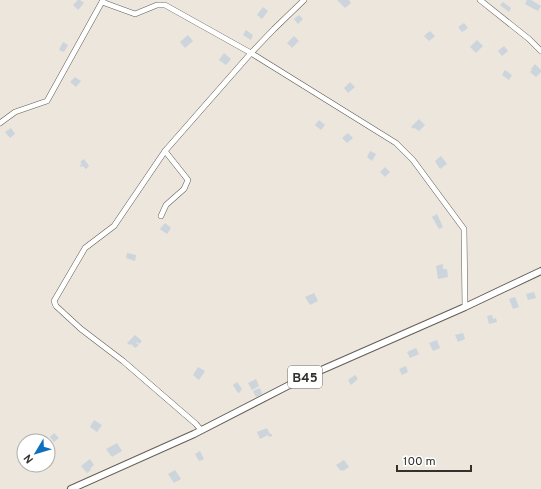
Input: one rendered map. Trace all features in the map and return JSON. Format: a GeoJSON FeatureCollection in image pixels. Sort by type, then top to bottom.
{"type":"FeatureCollection","features":[{"type":"Feature","properties":{"kind":"main road","name":"B45"},"geometry":{"type":"LineString","coordinates":[[71,489],[201,430],[300,379],[465,307],[541,271]]}},
{"type":"Feature","properties":{"kind":"street"},"geometry":{"type":"LineString","coordinates":[[201,430],[123,361],[81,329],[56,306],[54,301],[85,248],[114,226],[165,151],[251,53],[304,0]]}},
{"type":"Feature","properties":{"kind":"street"},"geometry":{"type":"LineString","coordinates":[[480,0],[529,39],[541,51]]}},
{"type":"Feature","properties":{"kind":"street"},"geometry":{"type":"LineString","coordinates":[[0,122],[15,112],[47,101],[102,1],[135,14],[157,5],[165,5],[251,53],[396,143],[413,160],[464,229],[465,307]]}},
{"type":"Feature","properties":{"kind":"street"},"geometry":{"type":"LineString","coordinates":[[161,216],[166,205],[184,189],[188,180],[165,151]]}},
{"type":"Feature","properties":{"kind":"building"},"geometry":{"type":"Polygon","coordinates":[[[78,0],[84,3],[78,10],[73,5],[78,0]]]}},
{"type":"Feature","properties":{"kind":"building"},"geometry":{"type":"Polygon","coordinates":[[[337,0],[349,0],[351,3],[345,8],[337,0]]]}},
{"type":"Feature","properties":{"kind":"building"},"geometry":{"type":"Polygon","coordinates":[[[527,0],[531,0],[541,6],[538,11],[525,4],[527,0]]]}},
{"type":"Feature","properties":{"kind":"building"},"geometry":{"type":"Polygon","coordinates":[[[503,2],[511,8],[509,12],[500,5],[503,2]]]}},
{"type":"Feature","properties":{"kind":"building"},"geometry":{"type":"Polygon","coordinates":[[[263,7],[268,11],[262,19],[257,15],[263,7]]]}},
{"type":"Feature","properties":{"kind":"building"},"geometry":{"type":"Polygon","coordinates":[[[299,15],[303,19],[298,24],[294,19],[299,15]]]}},
{"type":"Feature","properties":{"kind":"building"},"geometry":{"type":"Polygon","coordinates":[[[464,23],[468,28],[462,32],[458,27],[464,23]]]}},
{"type":"Feature","properties":{"kind":"building"},"geometry":{"type":"Polygon","coordinates":[[[246,30],[253,35],[251,40],[243,35],[246,30]]]}},
{"type":"Feature","properties":{"kind":"building"},"geometry":{"type":"Polygon","coordinates":[[[430,31],[435,36],[429,41],[424,36],[430,31]]]}},
{"type":"Feature","properties":{"kind":"building"},"geometry":{"type":"Polygon","coordinates":[[[188,35],[193,41],[185,48],[180,42],[188,35]]]}},
{"type":"Feature","properties":{"kind":"building"},"geometry":{"type":"Polygon","coordinates":[[[294,36],[299,41],[292,48],[287,43],[294,36]]]}},
{"type":"Feature","properties":{"kind":"building"},"geometry":{"type":"Polygon","coordinates":[[[477,40],[483,46],[476,53],[470,47],[477,40]]]}},
{"type":"Feature","properties":{"kind":"building"},"geometry":{"type":"Polygon","coordinates":[[[63,42],[68,45],[64,52],[59,50],[63,42]]]}},
{"type":"Feature","properties":{"kind":"building"},"geometry":{"type":"Polygon","coordinates":[[[504,46],[508,51],[502,56],[498,51],[504,46]]]}},
{"type":"Feature","properties":{"kind":"building"},"geometry":{"type":"Polygon","coordinates":[[[224,53],[231,59],[226,65],[219,60],[224,53]]]}},
{"type":"Feature","properties":{"kind":"building"},"geometry":{"type":"Polygon","coordinates":[[[535,64],[541,70],[536,77],[530,72],[535,64]]]}},
{"type":"Feature","properties":{"kind":"building"},"geometry":{"type":"Polygon","coordinates":[[[505,70],[512,75],[509,80],[502,75],[505,70]]]}},
{"type":"Feature","properties":{"kind":"building"},"geometry":{"type":"Polygon","coordinates":[[[75,77],[81,81],[76,87],[70,82],[75,77]]]}},
{"type":"Feature","properties":{"kind":"building"},"geometry":{"type":"Polygon","coordinates":[[[350,82],[355,87],[348,93],[344,88],[350,82]]]}},
{"type":"Feature","properties":{"kind":"building"},"geometry":{"type":"Polygon","coordinates":[[[419,119],[425,125],[419,131],[411,127],[419,119]]]}},
{"type":"Feature","properties":{"kind":"building"},"geometry":{"type":"Polygon","coordinates":[[[319,120],[325,125],[321,130],[315,125],[319,120]]]}},
{"type":"Feature","properties":{"kind":"building"},"geometry":{"type":"Polygon","coordinates":[[[11,128],[15,134],[10,138],[5,132],[11,128]]]}},
{"type":"Feature","properties":{"kind":"building"},"geometry":{"type":"Polygon","coordinates":[[[348,133],[353,138],[347,143],[342,138],[348,133]]]}},
{"type":"Feature","properties":{"kind":"building"},"geometry":{"type":"Polygon","coordinates":[[[370,151],[376,154],[372,161],[367,157],[370,151]]]}},
{"type":"Feature","properties":{"kind":"building"},"geometry":{"type":"Polygon","coordinates":[[[441,156],[447,164],[440,169],[435,161],[441,156]]]}},
{"type":"Feature","properties":{"kind":"building"},"geometry":{"type":"Polygon","coordinates":[[[84,159],[89,166],[86,169],[80,165],[82,164],[80,162],[84,159]]]}},
{"type":"Feature","properties":{"kind":"building"},"geometry":{"type":"Polygon","coordinates":[[[385,167],[390,172],[385,177],[380,172],[385,167]]]}},
{"type":"Feature","properties":{"kind":"building"},"geometry":{"type":"Polygon","coordinates":[[[437,214],[443,227],[439,229],[432,217],[437,214]]]}},
{"type":"Feature","properties":{"kind":"building"},"geometry":{"type":"Polygon","coordinates":[[[165,223],[171,228],[167,234],[160,229],[165,223]]]}},
{"type":"Feature","properties":{"kind":"building"},"geometry":{"type":"Polygon","coordinates":[[[127,253],[136,255],[135,261],[126,258],[127,253]]]}},
{"type":"Feature","properties":{"kind":"building"},"geometry":{"type":"Polygon","coordinates":[[[443,264],[443,269],[447,269],[448,277],[438,279],[436,266],[443,264]]]}},
{"type":"Feature","properties":{"kind":"building"},"geometry":{"type":"Polygon","coordinates":[[[534,292],[536,298],[528,300],[526,294],[534,292]]]}},
{"type":"Feature","properties":{"kind":"building"},"geometry":{"type":"Polygon","coordinates":[[[314,293],[318,301],[310,305],[305,297],[314,293]]]}},
{"type":"Feature","properties":{"kind":"building"},"geometry":{"type":"Polygon","coordinates":[[[515,297],[519,307],[513,309],[509,299],[515,297]]]}},
{"type":"Feature","properties":{"kind":"building"},"geometry":{"type":"Polygon","coordinates":[[[492,315],[493,319],[496,318],[497,322],[489,324],[487,316],[492,315]]]}},
{"type":"Feature","properties":{"kind":"building"},"geometry":{"type":"Polygon","coordinates":[[[463,333],[465,339],[458,342],[455,335],[463,333]]]}},
{"type":"Feature","properties":{"kind":"building"},"geometry":{"type":"Polygon","coordinates":[[[135,335],[142,341],[139,344],[137,342],[136,343],[139,345],[135,348],[131,344],[130,345],[127,343],[135,335]]]}},
{"type":"Feature","properties":{"kind":"building"},"geometry":{"type":"Polygon","coordinates":[[[437,340],[440,348],[433,351],[429,343],[437,340]]]}},
{"type":"Feature","properties":{"kind":"building"},"geometry":{"type":"Polygon","coordinates":[[[416,348],[419,354],[410,358],[407,352],[416,348]]]}},
{"type":"Feature","properties":{"kind":"building"},"geometry":{"type":"Polygon","coordinates":[[[406,366],[408,372],[402,375],[399,369],[406,366]]]}},
{"type":"Feature","properties":{"kind":"building"},"geometry":{"type":"Polygon","coordinates":[[[198,367],[205,371],[199,380],[193,375],[198,367]]]}},
{"type":"Feature","properties":{"kind":"building"},"geometry":{"type":"Polygon","coordinates":[[[355,375],[358,379],[351,385],[348,380],[355,375]]]}},
{"type":"Feature","properties":{"kind":"building"},"geometry":{"type":"Polygon","coordinates":[[[256,379],[259,386],[252,390],[248,383],[256,379]]]}},
{"type":"Feature","properties":{"kind":"building"},"geometry":{"type":"Polygon","coordinates":[[[237,382],[242,389],[240,391],[241,392],[238,393],[233,385],[237,382]]]}},
{"type":"Feature","properties":{"kind":"building"},"geometry":{"type":"Polygon","coordinates":[[[260,388],[262,394],[256,397],[253,391],[260,388]]]}},
{"type":"Feature","properties":{"kind":"building"},"geometry":{"type":"Polygon","coordinates":[[[94,420],[102,425],[97,432],[90,427],[94,420]]]}},
{"type":"Feature","properties":{"kind":"building"},"geometry":{"type":"Polygon","coordinates":[[[267,428],[272,436],[269,437],[268,435],[260,439],[257,432],[267,428]]]}},
{"type":"Feature","properties":{"kind":"building"},"geometry":{"type":"Polygon","coordinates":[[[117,443],[122,451],[112,457],[106,449],[117,443]]]}},
{"type":"Feature","properties":{"kind":"building"},"geometry":{"type":"Polygon","coordinates":[[[200,451],[204,459],[199,461],[195,454],[200,451]]]}},
{"type":"Feature","properties":{"kind":"building"},"geometry":{"type":"Polygon","coordinates":[[[90,459],[94,465],[87,473],[81,466],[90,459]]]}},
{"type":"Feature","properties":{"kind":"building"},"geometry":{"type":"Polygon","coordinates":[[[344,460],[349,467],[341,471],[336,465],[344,460]]]}},
{"type":"Feature","properties":{"kind":"building"},"geometry":{"type":"Polygon","coordinates":[[[175,470],[181,479],[174,483],[168,474],[175,470]]]}}]}
